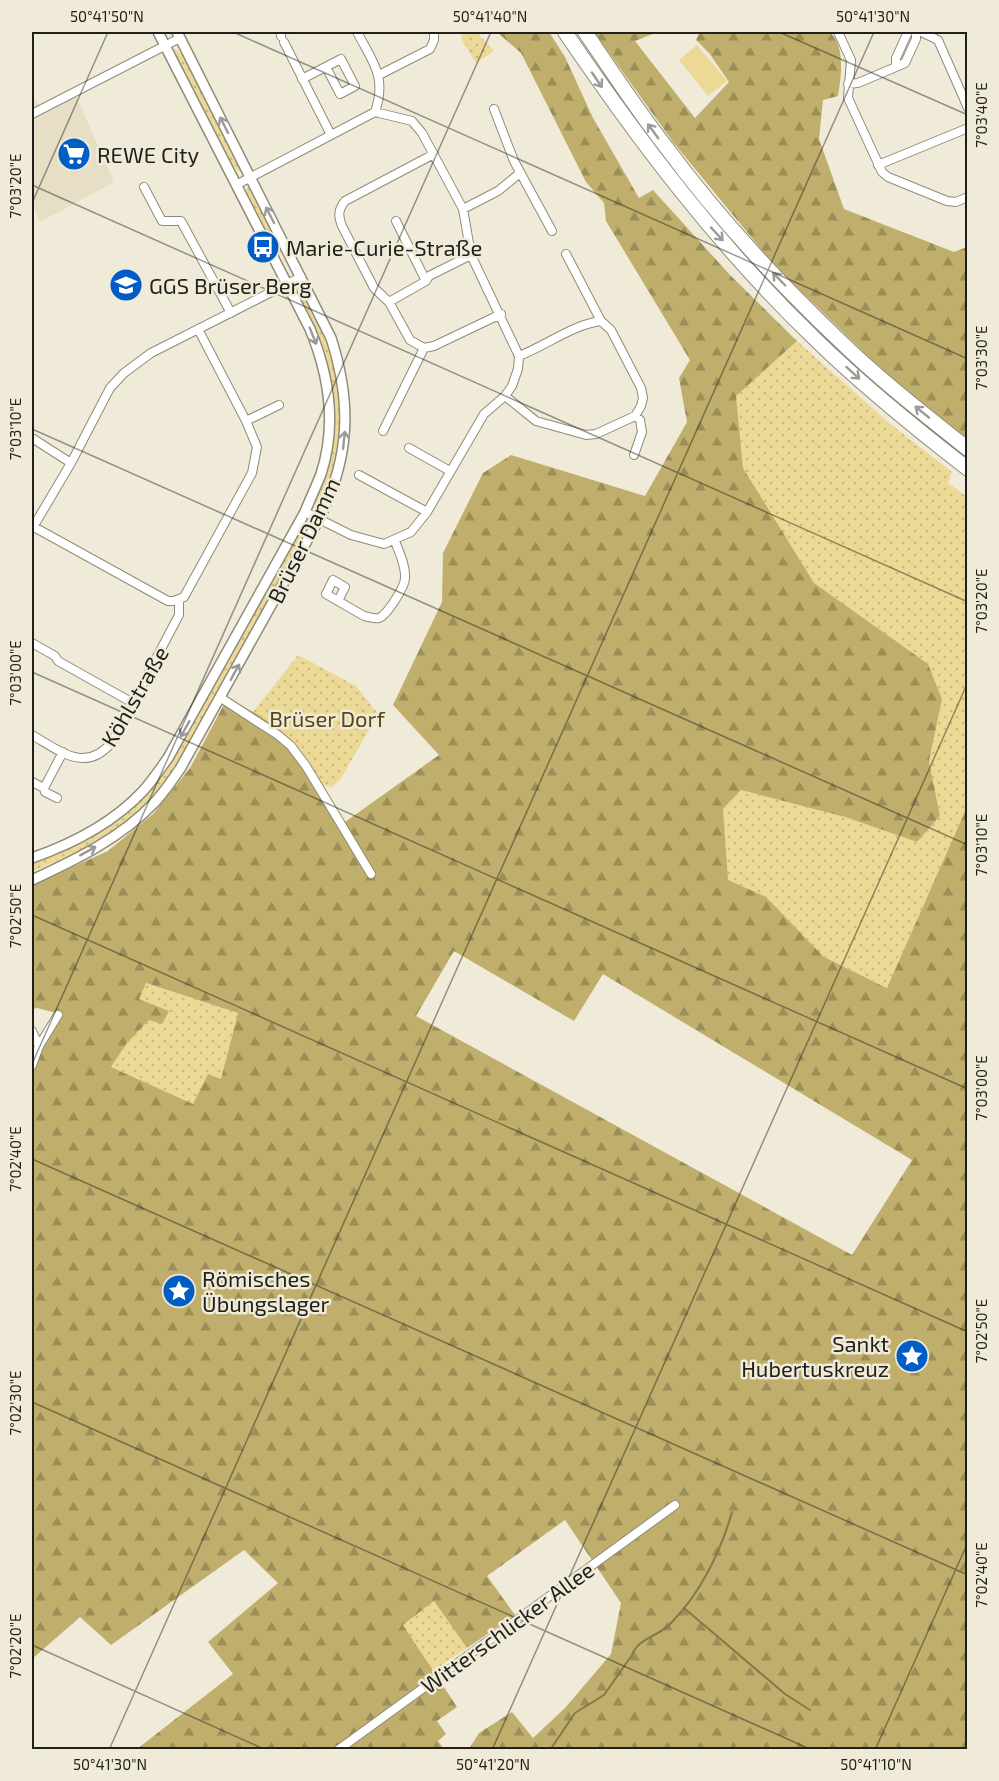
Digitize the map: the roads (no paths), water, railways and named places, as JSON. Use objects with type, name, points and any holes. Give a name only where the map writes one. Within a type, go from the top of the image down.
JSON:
[{"type":"highway","points":[[565,32],[617,109],[656,161],[706,223],[760,282],[815,339],[908,422],[968,469]]},
{"type":"highway","points":[[585,32],[667,149],[773,273],[839,340],[968,449]]},
{"type":"street","name":"Brüser Damm","points":[[32,858],[88,833],[112,818],[143,791],[168,758],[305,512],[321,473],[326,449],[329,403],[324,368],[317,345],[158,32]]},
{"type":"street","points":[[357,32],[379,75],[378,102],[375,112]]},
{"type":"street","points":[[379,75],[430,49],[434,40],[434,32]]},
{"type":"street","points":[[838,32],[851,60],[848,98],[879,165],[888,177],[947,201],[956,202],[968,197]]},
{"type":"street","points":[[896,67],[896,58],[908,32]]},
{"type":"street","points":[[848,84],[858,83],[904,63],[916,39],[916,32]]},
{"type":"street","points":[[921,32],[938,40],[968,108]]},
{"type":"street","name":"Brüser Damm","points":[[32,880],[120,833],[154,802],[180,769],[330,498],[343,454],[345,404],[343,378],[331,338],[178,35]]},
{"type":"street","points":[[32,114],[166,45],[178,35]]},
{"type":"street","points":[[282,36],[331,135]]},
{"type":"street","points":[[302,79],[341,59],[355,86],[340,94],[326,67]]},
{"type":"street","points":[[494,109],[520,173],[552,231]]},
{"type":"street","points":[[236,184],[375,112],[412,122],[422,132],[463,209],[471,255],[519,356],[515,379],[505,396],[484,414],[427,512],[411,532],[384,544],[366,540],[305,512]]},
{"type":"street","points":[[879,165],[968,128]]},
{"type":"street","points":[[434,154],[345,201],[339,211],[342,226],[374,288],[389,302],[410,340],[424,348],[434,346],[501,314]]},
{"type":"street","points":[[463,209],[498,191],[520,173]]},
{"type":"street","points":[[144,187],[162,221],[181,221],[231,313]]},
{"type":"street","points":[[396,221],[426,281]]},
{"type":"street","points":[[505,396],[536,421],[586,435],[596,434],[635,416],[641,406],[643,398],[641,388],[611,330],[601,321],[566,254]]},
{"type":"street","points":[[389,302],[426,281],[429,276],[471,255]]},
{"type":"street","points":[[198,329],[257,447],[252,473],[187,592],[179,600],[168,601],[33,528],[110,388],[124,373],[151,353],[198,329],[231,313],[301,277]]},
{"type":"street","points":[[519,356],[584,325],[601,321]]},
{"type":"street","points":[[383,431],[424,348]]},
{"type":"street","points":[[246,421],[279,405]]},
{"type":"street","points":[[634,455],[642,432],[640,420],[635,416]]},
{"type":"street","points":[[32,438],[38,444],[71,462]]},
{"type":"street","points":[[409,448],[450,471]]},
{"type":"street","points":[[359,475],[427,512]]},
{"type":"street","points":[[338,601],[370,618],[384,614],[400,591],[406,576],[395,540]]},
{"type":"street","name":"Köhlstraße","points":[[32,735],[80,759],[97,756],[104,752],[112,742],[179,615],[179,600]]},
{"type":"street","points":[[32,643],[55,656],[58,661],[133,703]]},
{"type":"street","points":[[221,698],[291,746],[306,766],[371,874]]},
{"type":"street","points":[[44,788],[63,752]]},
{"type":"street","points":[[32,782],[57,798]]},
{"type":"street","points":[[32,1065],[39,1046],[58,1015]]},
{"type":"street","points":[[32,1031],[39,1046]]},
{"type":"street","name":"Witterschlicker Allee","points":[[338,1749],[675,1505]]},
{"type":"waterway","points":[[550,1750],[575,1713],[604,1695],[635,1649],[666,1627],[691,1599],[716,1557],[732,1512]]},
{"type":"waterway","points":[[684,1608],[785,1694],[810,1710]]},
{"type":"place","name":"REWE City","points":[[74,154]]},
{"type":"place","name":"Marie-Curie-Straße","points":[[263,247]]},
{"type":"place","name":"GGS Brüser Berg","points":[[126,285]]},
{"type":"place","name":"Römisches Übungslager","points":[[179,1291]]},
{"type":"place","name":"Sankt Hubertuskreuz","points":[[912,1356]]},
{"type":"park label","name":"Brüser Dorf","points":[[327,718]]}]
